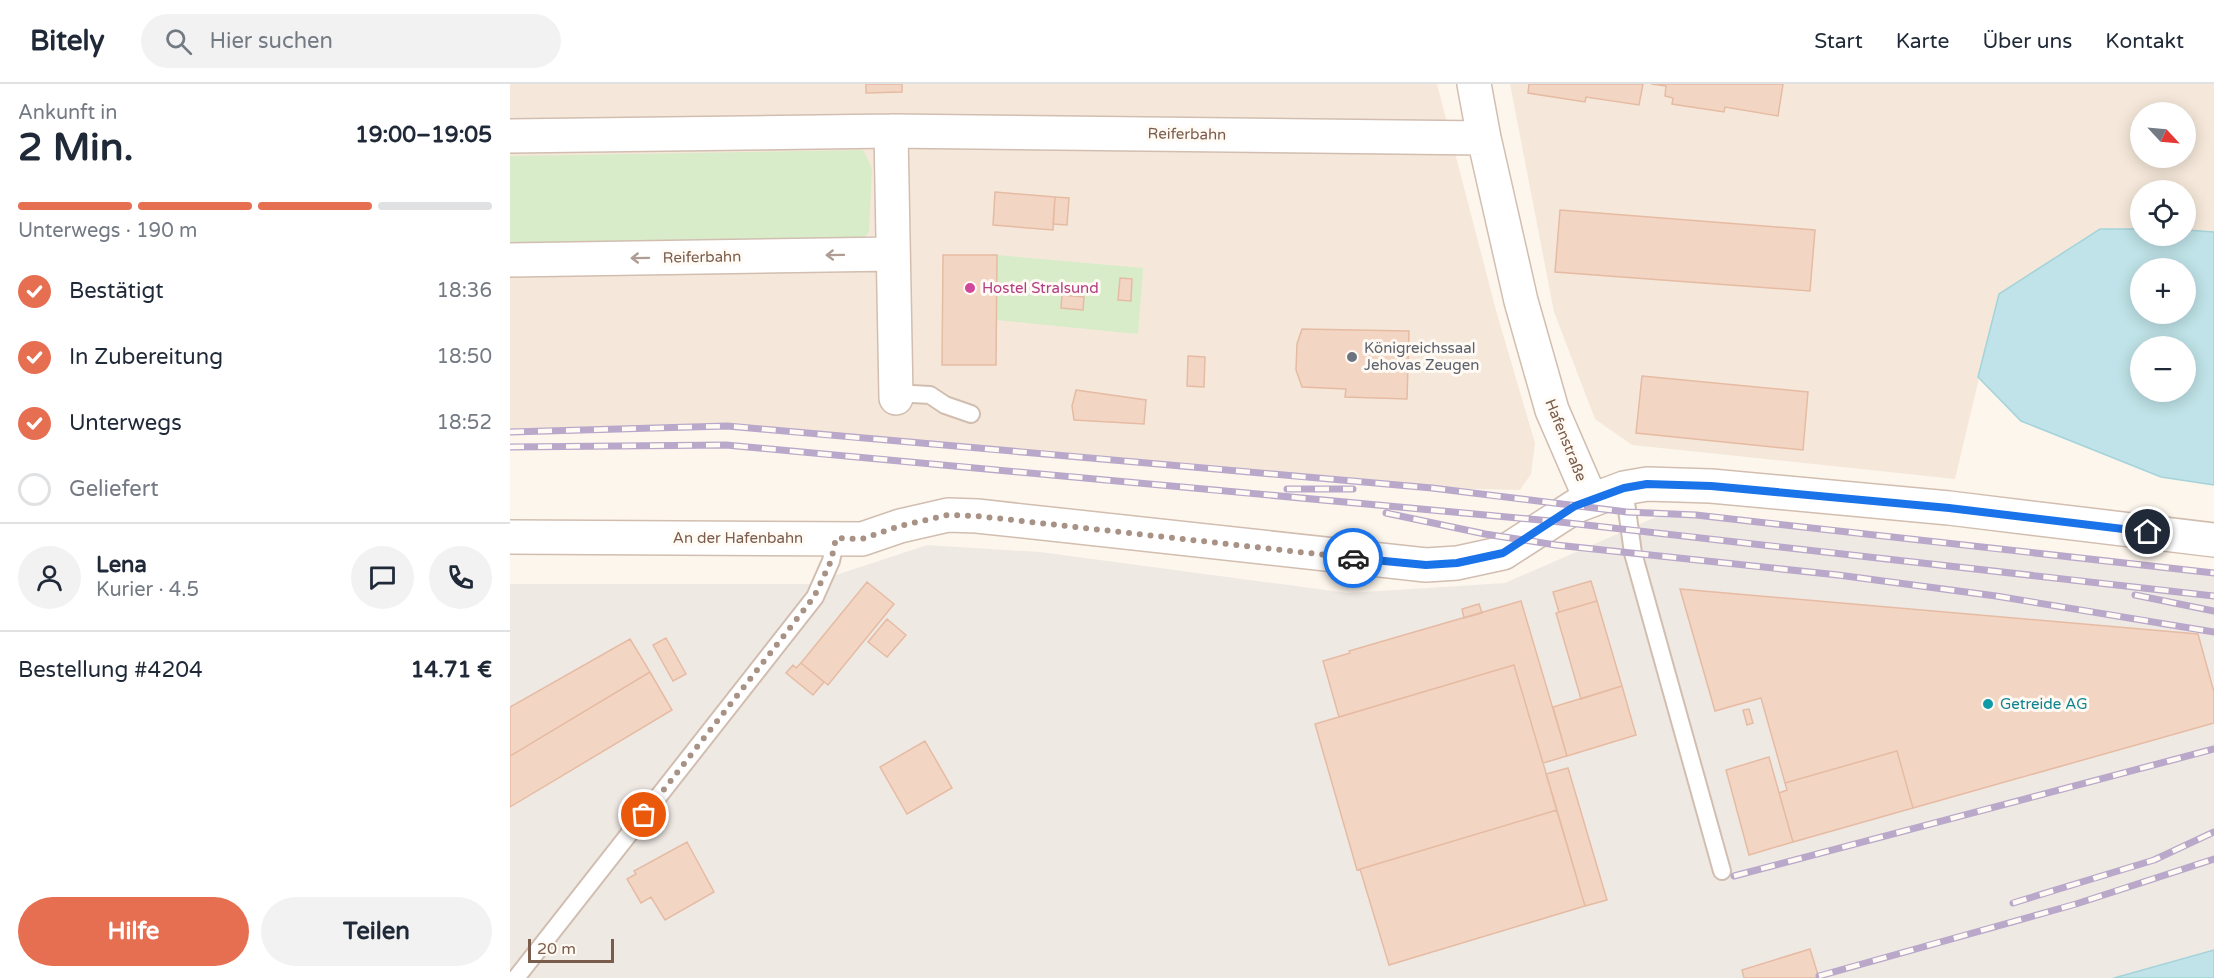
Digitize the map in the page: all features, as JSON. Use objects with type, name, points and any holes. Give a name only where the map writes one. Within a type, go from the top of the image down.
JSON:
[{"type":"street","name":"Hafenstraße","points":[[1474,84],[1521,301],[1552,410],[1591,500],[1624,488],[1647,484],[1711,486],[1949,508],[2214,540]]},
{"type":"street","name":"Reiferbahn","points":[[510,136],[891,131],[1484,138]]},
{"type":"street","points":[[891,131],[896,396]]},
{"type":"street","name":"Reiferbahn","points":[[510,260],[893,254]]},
{"type":"street","name":"An der Hafenbahn","points":[[510,537],[862,539],[900,526],[948,515],[977,516],[1426,565],[1457,563],[1503,553],[1575,506],[1591,500]]},
{"type":"lane","points":[[896,396],[930,395],[971,414]]},
{"type":"lane","points":[[1624,488],[1633,553],[1722,871]]},
{"type":"lane","points":[[516,978],[814,597],[831,561],[836,538]]},
{"type":"shaded area","points":[[510,84],[1437,84],[1497,314],[1535,443],[1531,474],[1520,490],[1432,488],[727,426],[510,432]]},
{"type":"shaded area","points":[[1510,84],[2214,84],[2214,232],[2196,231],[2196,180],[2130,180],[2130,229],[2099,229],[1999,294],[1955,479],[1632,445],[1595,419],[1554,312]]},
{"type":"shaded area","points":[[1672,510],[1696,515],[2214,573],[2214,950],[2115,978],[510,978],[510,584],[809,584],[927,545],[1040,552],[1348,593],[1505,583]]},
{"type":"green space","points":[[863,150],[872,168],[869,231],[861,244],[510,254],[510,156]]},
{"type":"green space","points":[[997,255],[1143,268],[1138,334],[996,320]]},
{"type":"water","points":[[2100,229],[2130,229],[2130,246],[2196,246],[2196,231],[2214,232],[2214,485],[2161,477],[2021,421],[1978,377],[1999,294]]},
{"type":"water","points":[[2214,950],[2214,978],[2114,978]]},
{"type":"building","points":[[866,84],[902,84],[902,92],[866,93]]},
{"type":"building","points":[[1529,84],[1643,84],[1639,105],[1586,97],[1585,102],[1528,93]]},
{"type":"building","points":[[1651,84],[1783,84],[1778,116],[1725,107],[1724,112],[1672,104],[1673,98],[1665,96],[1666,86]]},
{"type":"building","points":[[995,192],[1055,197],[1053,230],[993,225]]},
{"type":"building","points":[[1055,197],[1069,198],[1067,225],[1053,224]]},
{"type":"building","points":[[1560,210],[1815,230],[1810,291],[1555,272]]},
{"type":"building","name":"Hostel Stralsund","points":[[943,255],[997,255],[996,365],[942,365]]},
{"type":"building","points":[[1120,278],[1132,279],[1131,301],[1118,300]]},
{"type":"building","points":[[1062,295],[1084,297],[1083,310],[1061,308]]},
{"type":"building","name":"Königreichssaal Jehovas Zeugen","points":[[1302,329],[1409,331],[1407,399],[1345,397],[1346,389],[1302,387],[1296,370],[1297,344]]},
{"type":"building","points":[[1188,356],[1205,357],[1204,387],[1187,386]]},
{"type":"building","points":[[1642,376],[1808,392],[1803,450],[1636,433]]},
{"type":"building","points":[[1076,390],[1146,400],[1144,424],[1074,420],[1072,406]]},
{"type":"building","points":[[1591,581],[1597,601],[1559,612],[1553,592]]},
{"type":"building","points":[[867,582],[894,604],[828,685],[801,663]]},
{"type":"building","name":"Getreide AG","points":[[1680,589],[2198,634],[2214,692],[2214,723],[1913,808],[1897,751],[1785,783],[1761,698],[1715,711]]},
{"type":"building","points":[[1521,601],[1567,756],[1543,763],[1514,665],[1339,717],[1323,661],[1350,653],[1349,651]]},
{"type":"building","points":[[1597,601],[1622,686],[1581,699],[1556,613]]},
{"type":"building","points":[[1479,604],[1482,613],[1464,618],[1462,609]]},
{"type":"building","points":[[887,619],[906,635],[887,657],[868,642]]},
{"type":"building","points":[[666,638],[686,674],[673,681],[653,645]]},
{"type":"building","points":[[630,639],[650,672],[510,756],[510,707]]},
{"type":"building","points":[[801,663],[824,682],[813,695],[786,673],[793,665],[796,668]]},
{"type":"building","points":[[1514,665],[1557,810],[1357,870],[1315,724]]},
{"type":"building","points":[[650,672],[672,710],[510,807],[510,756]]},
{"type":"building","points":[[1622,686],[1636,735],[1567,756],[1553,707]]},
{"type":"building","points":[[1749,709],[1753,723],[1747,725],[1743,710]]},
{"type":"building","points":[[925,741],[952,788],[907,814],[880,767]]},
{"type":"building","points":[[1897,751],[1913,808],[1793,842],[1779,793],[1787,790],[1785,783]]},
{"type":"building","points":[[1769,757],[1793,842],[1749,855],[1726,770]]},
{"type":"building","points":[[1568,768],[1607,900],[1585,906],[1546,774]]},
{"type":"building","points":[[1557,810],[1585,906],[1389,965],[1360,869]]},
{"type":"building","points":[[687,842],[714,892],[665,920],[651,897],[641,903],[627,879],[636,874],[634,871]]},
{"type":"building","points":[[1810,949],[1819,978],[1744,978],[1742,970]]},
{"type":"railway","points":[[510,432],[727,426],[1432,488],[1627,512],[1696,515],[2214,573]]},
{"type":"railway","points":[[510,447],[726,445],[1551,521],[2214,596]]},
{"type":"railway","points":[[1287,489],[1353,489]]},
{"type":"railway","points":[[1386,513],[1485,534],[1556,545],[1838,575],[1996,596],[2214,632]]},
{"type":"railway","points":[[2135,595],[2214,611]]},
{"type":"railway","points":[[1734,876],[2214,749]]},
{"type":"railway","points":[[2013,903],[2154,860],[2214,832]]},
{"type":"railway","points":[[1819,976],[2076,904],[2214,859]]},
{"type":"way so far","points":[[644,815],[814,597],[831,561],[836,538],[862,539],[900,526],[948,515],[977,516],[1353,558]]},
{"type":"place","name":"Hostel Stralsund","points":[[970,288]]},
{"type":"place","name":"Königreichssaal Jehovas Zeugen","points":[[1352,357]]},
{"type":"place","name":"Getreide AG","points":[[1988,704]]},
{"type":"route","points":[[1353,558],[1426,565],[1457,563],[1503,553],[1575,506],[1624,488],[1647,484],[1711,486],[1949,508],[2148,532]]}]
